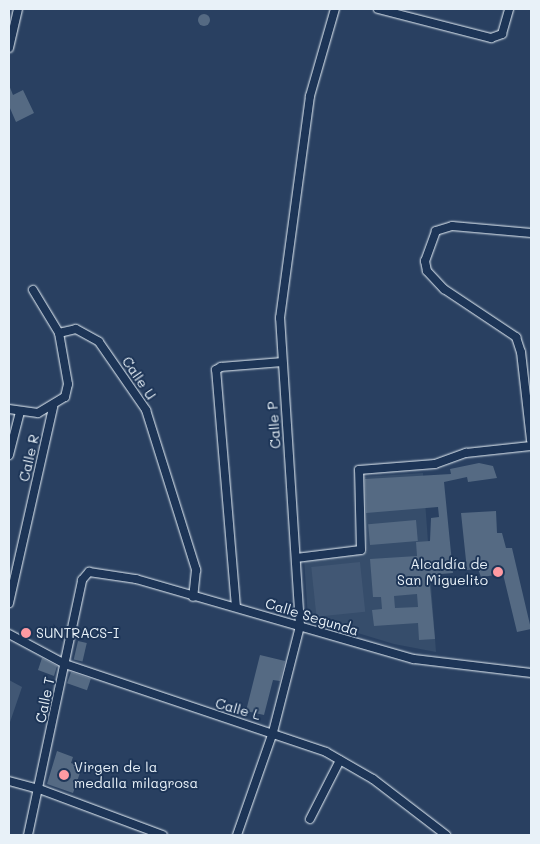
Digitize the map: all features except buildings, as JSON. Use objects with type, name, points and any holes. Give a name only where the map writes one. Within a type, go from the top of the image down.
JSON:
[{"type":"street","points":[[9,48],[18,9]]},
{"type":"street","name":"Calle P","points":[[237,835],[273,732],[300,626],[280,318],[306,120],[335,9]]},
{"type":"street","points":[[378,9],[478,37],[491,38],[502,34],[509,9]]},
{"type":"street","points":[[531,233],[452,226],[436,231],[425,261],[427,271],[444,289],[516,337],[521,352],[531,440]]},
{"type":"street","points":[[9,409],[38,413],[53,407],[65,397],[68,384],[59,333],[33,290]]},
{"type":"street","name":"Calle U","points":[[59,333],[76,329],[99,342],[144,406],[196,570],[193,597]]},
{"type":"street","points":[[236,608],[216,370],[221,367],[282,362]]},
{"type":"street","name":"Calle R","points":[[9,603],[53,407]]},
{"type":"street","points":[[9,455],[20,412]]},
{"type":"street","points":[[296,558],[361,550],[359,470],[435,464],[466,453],[531,446]]},
{"type":"street","name":"Calle Segunda","points":[[89,572],[136,579],[193,597],[414,659],[531,673]]},
{"type":"street","name":"Calle T","points":[[28,835],[82,580],[89,572]]},
{"type":"street","name":"Calle L","points":[[9,634],[65,664],[178,704],[273,732],[340,760],[373,779],[446,835]]},
{"type":"street","points":[[310,818],[340,760]]},
{"type":"street","points":[[9,781],[39,788],[163,835]]},
{"type":"shaded area","points":[[423,473],[436,652],[394,644],[308,618],[304,558],[367,552],[361,477]]},
{"type":"shaded area","points":[[360,562],[365,612],[316,617],[311,567]]},
{"type":"shaded area","points":[[9,680],[22,687],[9,725]]},
{"type":"place","name":"Alcaldía de San Miguelito","points":[[498,572]]},
{"type":"place","name":"SUNTRACS-I","points":[[26,633]]},
{"type":"place","name":"Virgen de la medalla milagrosa","points":[[64,775]]}]
